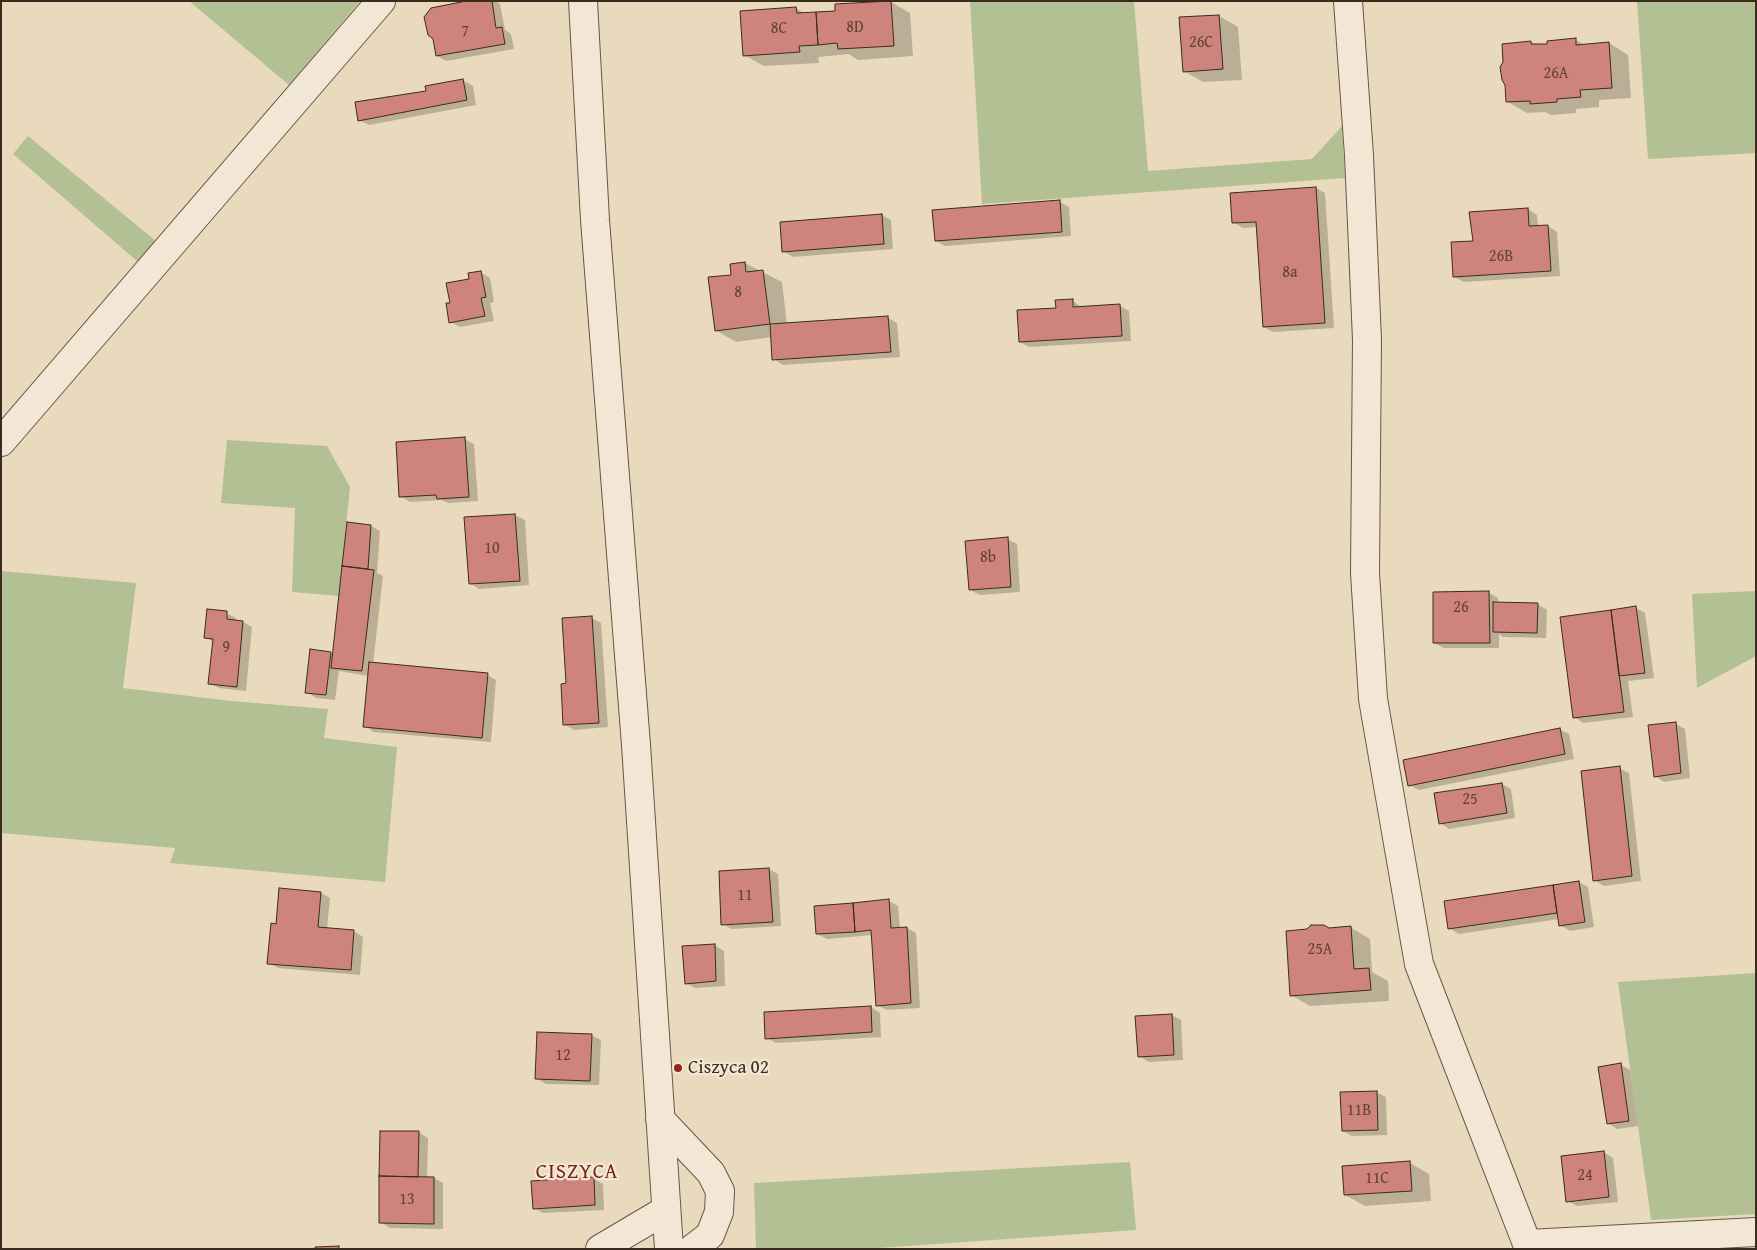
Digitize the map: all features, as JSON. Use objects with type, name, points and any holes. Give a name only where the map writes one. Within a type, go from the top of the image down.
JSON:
[{"type":"street","points":[[1,442],[381,1]]},
{"type":"street","points":[[583,1],[595,220],[636,745],[668,1249]]},
{"type":"street","points":[[1348,1],[1359,155],[1367,340],[1365,573],[1373,698],[1419,964],[1529,1246],[1756,1232]]},
{"type":"street","points":[[660,1119],[711,1173],[720,1191],[719,1212],[710,1235],[692,1249]]},
{"type":"street","points":[[600,1249],[666,1210]]},
{"type":"green space","points":[[189,1],[360,1],[289,85]]},
{"type":"green space","points":[[970,1],[1134,1],[1148,171],[1312,159],[1342,126],[1345,178],[982,204]]},
{"type":"green space","points":[[1637,1],[1756,1],[1756,153],[1648,159]]},
{"type":"green space","points":[[28,136],[156,241],[138,262],[13,154]]},
{"type":"green space","points":[[227,440],[327,446],[350,487],[339,596],[292,592],[295,508],[221,503]]},
{"type":"green space","points":[[1,571],[136,583],[123,688],[231,701],[328,709],[324,738],[397,747],[385,882],[170,863],[175,848],[1,833]]},
{"type":"green space","points":[[1756,591],[1756,656],[1697,688],[1692,594]]},
{"type":"green space","points":[[1756,973],[1756,1214],[1651,1220],[1618,982]]},
{"type":"green space","points":[[1130,1162],[1136,1230],[865,1249],[756,1249],[754,1183]]},
{"type":"building","points":[[466,1],[492,1],[496,28],[502,27],[505,44],[436,56],[433,39],[428,35],[424,17],[431,8]]},
{"type":"building","points":[[891,1],[894,46],[838,49],[837,43],[818,45],[816,12],[835,11],[835,4]]},
{"type":"building","points":[[796,7],[797,13],[816,12],[818,45],[799,46],[800,52],[743,56],[740,11]]},
{"type":"building","points":[[1219,15],[1223,69],[1183,72],[1179,17]]},
{"type":"building","points":[[1576,38],[1576,45],[1609,42],[1612,88],[1580,90],[1581,97],[1557,99],[1557,102],[1530,104],[1530,101],[1506,102],[1505,85],[1502,80],[1500,67],[1503,62],[1502,44],[1531,41],[1531,44],[1547,44],[1547,41]]},
{"type":"building","points":[[463,79],[467,100],[358,121],[355,102],[426,91],[425,86]]},
{"type":"building","points":[[1316,187],[1325,323],[1263,327],[1256,222],[1232,223],[1230,193]]},
{"type":"building","points":[[1060,200],[1062,232],[935,241],[932,210]]},
{"type":"building","points":[[1528,208],[1529,226],[1548,225],[1551,271],[1453,277],[1451,242],[1473,241],[1469,212]]},
{"type":"building","points":[[882,214],[884,244],[782,252],[780,222]]},
{"type":"building","points":[[745,262],[746,272],[763,270],[770,324],[715,331],[708,277],[731,275],[730,264]]},
{"type":"building","points":[[481,271],[486,297],[481,298],[485,316],[449,323],[446,303],[450,303],[446,283],[469,279],[468,273]]},
{"type":"building","points":[[1073,299],[1073,307],[1120,304],[1122,336],[1019,342],[1017,310],[1056,308],[1055,300]]},
{"type":"building","points":[[888,316],[891,352],[772,360],[770,324]]},
{"type":"building","points":[[465,437],[469,497],[437,499],[436,495],[399,497],[396,442]]},
{"type":"building","points":[[515,514],[520,581],[469,584],[464,517]]},
{"type":"building","points":[[347,522],[371,525],[368,569],[342,566]]},
{"type":"building","points":[[1008,537],[1011,587],[969,590],[965,541]]},
{"type":"building","points":[[342,566],[374,570],[362,671],[331,668]]},
{"type":"building","points":[[1489,591],[1490,643],[1433,643],[1433,592]]},
{"type":"building","points":[[1493,602],[1538,603],[1537,633],[1493,632]]},
{"type":"building","points":[[1636,606],[1645,673],[1619,676],[1611,610]]},
{"type":"building","points":[[207,609],[227,611],[227,619],[243,621],[237,687],[208,684],[213,639],[204,638]]},
{"type":"building","points":[[1611,610],[1624,712],[1573,718],[1560,617]]},
{"type":"building","points":[[592,616],[599,723],[563,725],[561,684],[566,683],[562,618]]},
{"type":"building","points":[[310,649],[331,652],[326,695],[305,693]]},
{"type":"building","points":[[369,662],[488,673],[482,738],[363,727]]},
{"type":"building","points":[[1676,722],[1681,773],[1654,777],[1648,725]]},
{"type":"building","points":[[1560,728],[1565,754],[1408,786],[1403,760]]},
{"type":"building","points":[[1620,766],[1632,876],[1593,881],[1581,771]]},
{"type":"building","points":[[1502,783],[1507,813],[1439,824],[1434,793]]},
{"type":"building","points":[[769,868],[773,922],[721,925],[719,871]]},
{"type":"building","points":[[1579,881],[1585,922],[1559,926],[1553,885]]},
{"type":"building","points":[[1553,885],[1557,913],[1448,929],[1444,901]]},
{"type":"building","points":[[279,888],[321,892],[318,927],[354,930],[351,970],[267,964],[271,923],[276,924]]},
{"type":"building","points":[[889,899],[891,928],[907,927],[911,1003],[876,1006],[871,930],[855,932],[853,903]]},
{"type":"building","points":[[853,903],[855,932],[816,934],[814,906]]},
{"type":"building","points":[[1311,925],[1324,925],[1329,928],[1351,926],[1354,969],[1369,968],[1371,990],[1290,996],[1286,931],[1307,929]]},
{"type":"building","points":[[715,944],[716,981],[685,984],[682,946]]},
{"type":"building","points":[[871,1006],[872,1032],[765,1039],[764,1012]]},
{"type":"building","points":[[1172,1014],[1174,1055],[1138,1057],[1135,1016]]},
{"type":"building","points":[[537,1032],[592,1034],[590,1081],[535,1079]]},
{"type":"building","points":[[1621,1063],[1629,1121],[1607,1124],[1598,1067]]},
{"type":"building","points":[[1377,1091],[1378,1130],[1342,1131],[1340,1092]]},
{"type":"building","points":[[380,1131],[419,1131],[418,1177],[379,1176]]},
{"type":"building","points":[[1604,1151],[1609,1197],[1566,1202],[1561,1156]]},
{"type":"building","points":[[1410,1161],[1412,1191],[1344,1195],[1342,1166]]},
{"type":"building","points":[[379,1176],[434,1177],[434,1224],[379,1223]]},
{"type":"building","points":[[594,1177],[595,1205],[533,1209],[531,1181]]},
{"type":"building","points":[[339,1246],[339,1249],[315,1249],[315,1247]]},
{"type":"place","name":"Ciszyca 02","points":[[678,1068]]},
{"type":"district","name":"CISZYCA","points":[[577,1173]]}]
